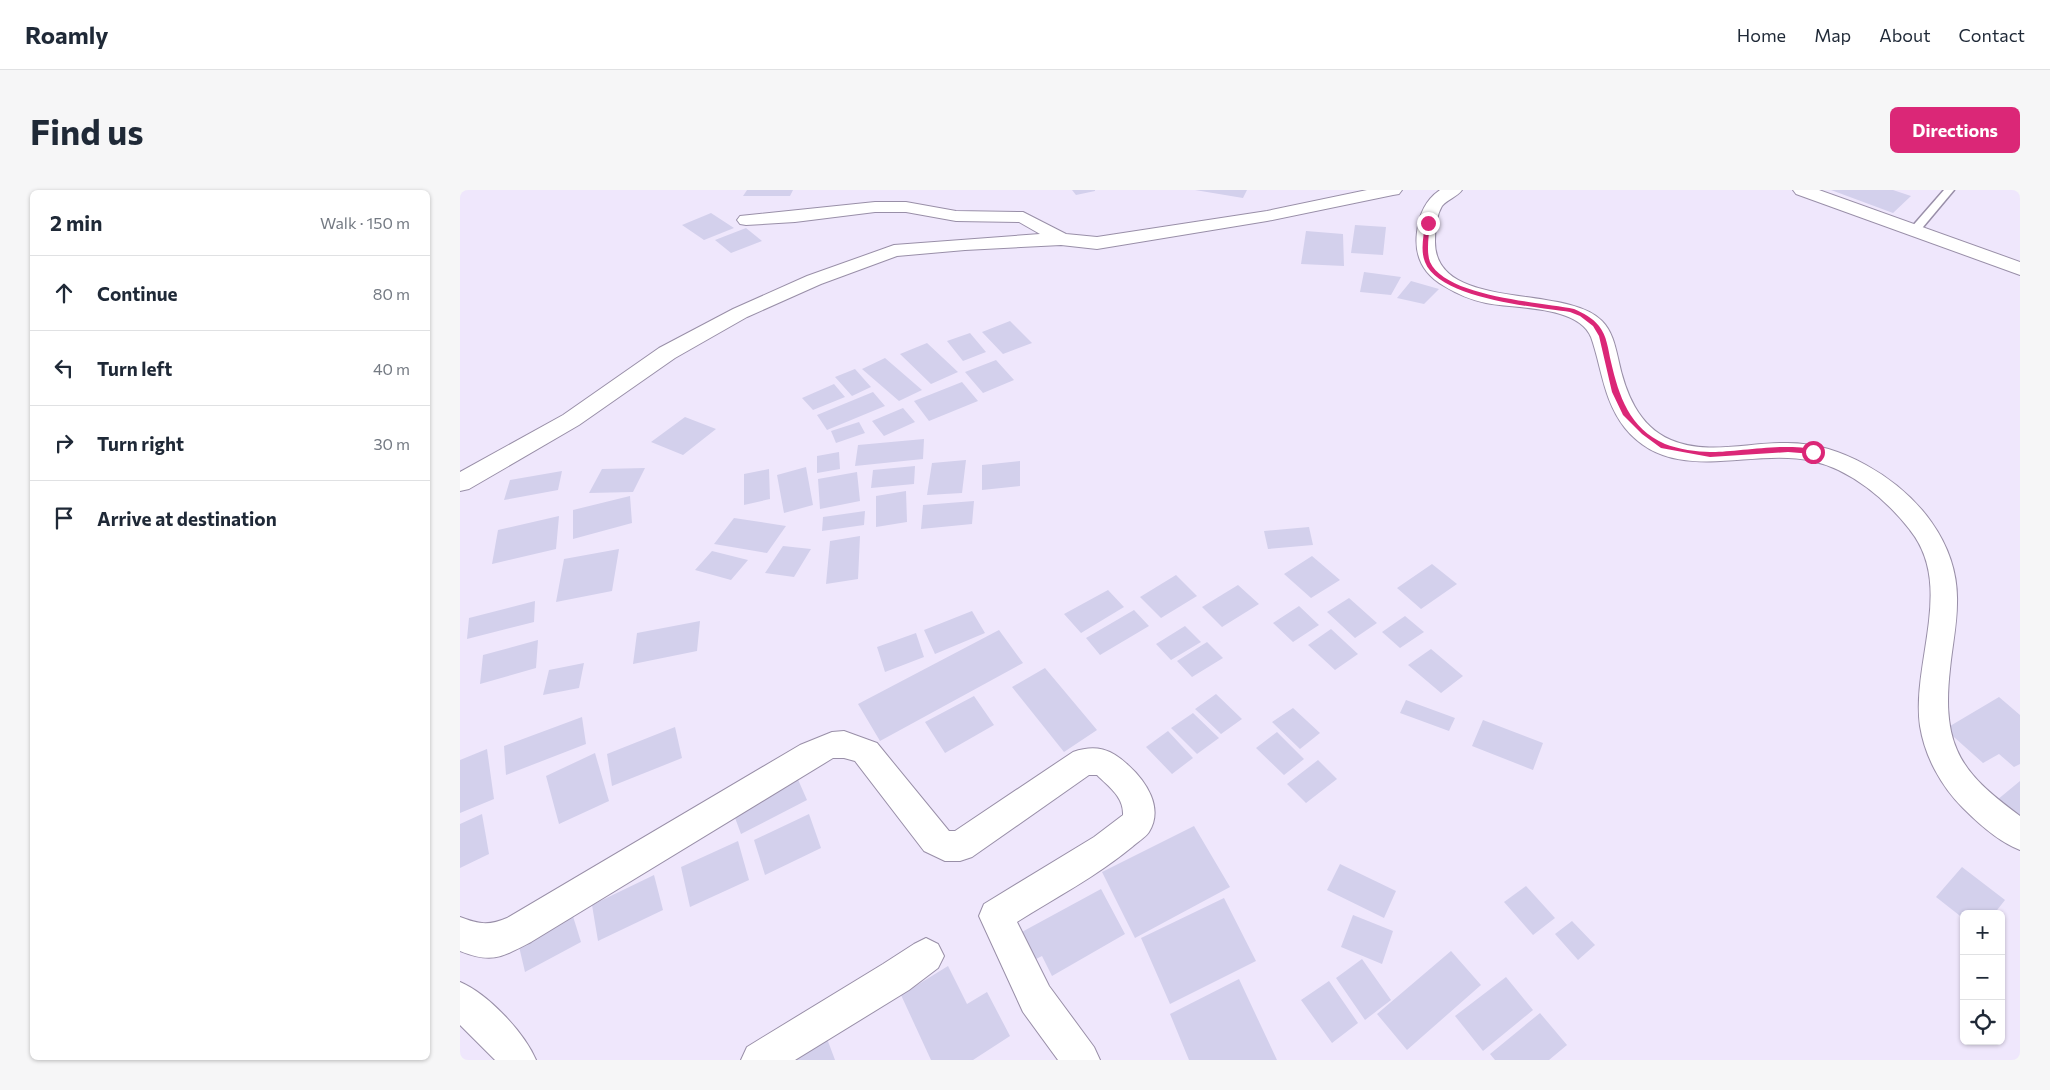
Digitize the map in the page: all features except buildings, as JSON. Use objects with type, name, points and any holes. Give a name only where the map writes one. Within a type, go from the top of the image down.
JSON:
[{"type":"street","points":[[460,483],[571,420],[667,353],[740,314],[814,280],[894,251],[965,244],[1061,239],[1088,243],[1108,242],[1267,216],[1393,190]]},
{"type":"street","points":[[1453,190],[1440,197],[1431,209],[1426,249],[1428,262],[1432,269],[1441,278],[1484,297],[1572,311],[1588,319],[1602,336],[1615,392],[1625,414],[1644,433],[1664,446],[1710,455],[1788,449],[1813,452],[1838,459],[1874,483],[1917,518],[1933,543],[1944,585],[1944,603],[1932,703],[1935,727],[1944,757],[1960,782],[1976,800],[2020,835]]},
{"type":"street","points":[[1802,190],[2020,269]]},
{"type":"street","points":[[746,220],[812,215],[875,207],[906,207],[956,216],[1023,217],[1061,239]]},
{"type":"street","points":[[460,934],[483,943],[494,942],[519,930],[810,754],[834,743],[851,745],[866,752],[935,840],[945,846],[960,846],[1084,762],[1103,762],[1137,797],[1140,806],[1137,823],[1106,848],[996,916],[1036,999],[1081,1060]]},
{"type":"street","points":[[760,1060],[896,977],[926,956]]},
{"type":"street","points":[[460,1000],[505,1043],[517,1060]]},
{"type":"lane","points":[[1914,231],[1949,190]]},
{"type":"route","points":[[1428,223],[1426,249],[1428,262],[1441,278],[1471,293],[1484,297],[1572,311],[1582,315],[1596,325],[1602,336],[1615,392],[1625,414],[1644,433],[1664,446],[1710,455],[1788,449],[1813,452]]}]
